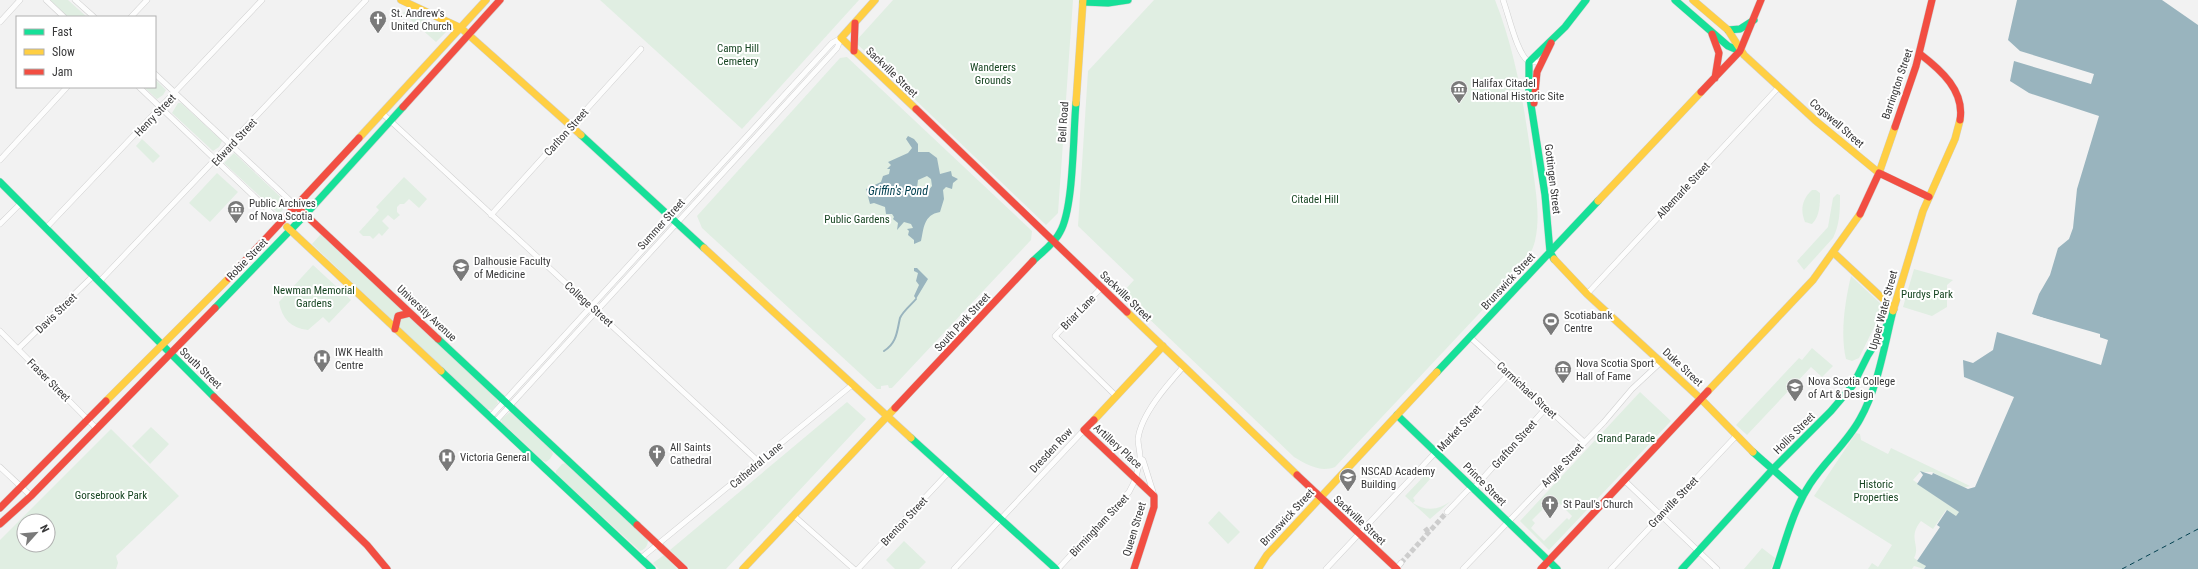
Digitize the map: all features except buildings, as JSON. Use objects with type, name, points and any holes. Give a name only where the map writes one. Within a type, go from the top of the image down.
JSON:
[{"type":"street","points":[[0,22],[20,0]]},
{"type":"street","points":[[46,0],[63,16]]},
{"type":"street","points":[[75,0],[93,16]]},
{"type":"street","points":[[132,16],[146,0]]},
{"type":"street","name":"Henry Street","points":[[46,228],[262,0]]},
{"type":"street","name":"Edward Street","points":[[99,282],[231,146],[366,0]]},
{"type":"street","points":[[401,0],[461,28],[468,34],[571,126],[852,385],[1057,569]]},
{"type":"street","name":"Robie Street","points":[[0,508],[22,488],[282,223],[486,0]]},
{"type":"street","name":"Robie Street","points":[[0,524],[30,496],[171,354],[305,215],[500,0]]},
{"type":"street","name":"Summer Street","points":[[492,420],[597,311],[674,221],[832,43],[841,38],[875,0]]},
{"type":"street","points":[[1083,1],[1108,3],[1128,0]]},
{"type":"street","points":[[1503,0],[1511,21],[1519,50],[1529,62],[1541,62]]},
{"type":"street","name":"Gottingen Street","points":[[1550,252],[1533,108],[1529,92],[1529,62],[1553,39],[1586,0]]},
{"type":"street","name":"Cogswell Street","points":[[1675,0],[1728,46],[1740,51]]},
{"type":"street","name":"Cogswell Street","points":[[1693,0],[1728,30],[1740,51],[1816,121],[1879,173],[1929,197]]},
{"type":"street","name":"Brunswick Street","points":[[1258,569],[1267,555],[1397,415],[1740,51],[1761,0]]},
{"type":"street","name":"Barrington Street","points":[[1541,569],[1624,480],[1702,400],[1813,280],[1847,236],[1871,195],[1879,173],[1920,54],[1932,0]]},
{"type":"street","name":"Bell Road","points":[[1052,241],[1060,232],[1065,221],[1069,196],[1083,1]]},
{"type":"street","points":[[1728,30],[1740,29],[1754,20]]},
{"type":"street","points":[[854,51],[855,23]]},
{"type":"street","points":[[1710,30],[1715,39],[1719,53],[1715,78]]},
{"type":"street","name":"Sackville Street","points":[[841,38],[1320,498],[1398,567]]},
{"type":"street","name":"Gottingen Street","points":[[1533,108],[1537,72],[1553,39]]},
{"type":"street","name":"Carlton Street","points":[[491,215],[641,49]]},
{"type":"street","name":"Upper Water Street","points":[[1776,569],[1797,505],[1810,484],[1861,418],[1877,372],[1894,309],[1929,197],[1956,134],[1961,111],[1959,99],[1952,85],[1920,54]]},
{"type":"street","name":"University Avenue","points":[[156,75],[684,569]]},
{"type":"street","name":"Albemarle Street","points":[[1587,294],[1779,87]]},
{"type":"street","points":[[0,160],[66,88]]},
{"type":"street","points":[[140,88],[652,569]]},
{"type":"street","name":"College Street","points":[[383,114],[759,462]]},
{"type":"street","name":"South Street","points":[[0,182],[162,346],[367,545],[387,569]]},
{"type":"street","points":[[0,224],[21,203]]},
{"type":"street","name":"Summer Street","points":[[507,404],[591,306],[674,221]]},
{"type":"street","name":"South Park Street","points":[[743,569],[1052,241]]},
{"type":"street","name":"Duke Street","points":[[1550,252],[1563,271],[1702,400],[1736,436],[1803,496]]},
{"type":"street","points":[[1834,253],[1894,309]]},
{"type":"street","name":"Davis Street","points":[[18,350],[93,276]]},
{"type":"street","name":"Briar Lane","points":[[1102,287],[1055,336],[1115,395]]},
{"type":"street","points":[[395,329],[394,322],[397,316],[403,312],[410,313]]},
{"type":"street","name":"Hollis Street","points":[[1682,569],[1773,469],[1831,411],[1853,385],[1878,338],[1891,320]]},
{"type":"street","name":"Fraser Street","points":[[0,331],[97,428]]},
{"type":"street","name":"Carmichael Street","points":[[1470,338],[1584,442]]},
{"type":"street","name":"Dresden Row","points":[[954,569],[1115,395],[1163,346]]},
{"type":"street","name":"Argyle Street","points":[[1463,569],[1584,442],[1632,389],[1661,362]]},
{"type":"street","name":"Queen Street","points":[[1154,496],[1137,478],[1140,458],[1138,438],[1143,422],[1168,384],[1184,366]]},
{"type":"street","name":"Market Street","points":[[1326,569],[1509,374]]},
{"type":"street","name":"Cathedral Lane","points":[[641,558],[852,385]]},
{"type":"street","name":"Grafton Street","points":[[1447,512],[1468,490],[1474,488],[1546,408]]},
{"type":"street","name":"Prince Street","points":[[1397,415],[1557,569]]},
{"type":"street","name":"Artillery Place","points":[[1084,430],[1137,478]]},
{"type":"street","name":"Granville Street","points":[[1611,569],[1660,515],[1736,436]]},
{"type":"street","name":"Queen Street","points":[[1134,569],[1154,507],[1154,496],[1143,460],[1140,458]]},
{"type":"street","points":[[0,467],[30,496]]},
{"type":"street","name":"Brenton Street","points":[[858,569],[949,472]]},
{"type":"street","name":"Birmingham Street","points":[[1057,569],[1129,492],[1137,478]]},
{"type":"street","points":[[1624,480],[1717,569]]},
{"type":"street","points":[[793,515],[854,569]]},
{"type":"green space","points":[[50,0],[68,0],[86,16],[67,16]]},
{"type":"green space","name":"Camp Hill Cemetery","points":[[600,0],[859,0],[742,129]]},
{"type":"green space","name":"Wanderers Grounds","points":[[893,0],[1073,0],[1058,213],[1046,225],[855,42]]},
{"type":"green space","name":"Citadel Hill","points":[[1154,0],[1495,0],[1509,40],[1526,121],[1537,202],[1537,231],[1534,244],[1522,268],[1335,467],[1324,469],[1313,467],[1294,457],[1122,293],[1134,280],[1078,226],[1088,71]]},
{"type":"green space","points":[[406,11],[437,25],[446,32],[436,42],[403,13]]},
{"type":"green space","name":"Public Gardens","points":[[847,57],[1032,231],[1031,240],[892,388],[889,388],[888,385],[881,386],[881,389],[877,389],[702,228],[697,216],[840,58]]},
{"type":"green space","points":[[156,80],[166,90],[163,95],[157,99],[145,88],[156,88]]},
{"type":"green space","points":[[178,103],[181,103],[222,141],[219,147],[213,151],[172,113]]},
{"type":"green space","points":[[142,139],[160,156],[153,163],[136,146]]},
{"type":"green space","points":[[234,153],[288,204],[279,214],[224,163]]},
{"type":"green space","points":[[217,173],[238,192],[210,222],[189,203]]},
{"type":"green space","points":[[404,177],[427,199],[419,208],[409,199],[404,204],[400,204],[397,207],[397,212],[400,215],[394,220],[388,215],[382,221],[389,228],[382,236],[379,233],[373,239],[370,236],[363,236],[359,232],[379,210],[376,207]]},
{"type":"green space","points":[[1812,190],[1816,190],[1820,193],[1820,206],[1817,217],[1812,224],[1805,222],[1802,209],[1806,197]]},
{"type":"green space","points":[[1837,194],[1840,195],[1839,217],[1833,238],[1804,270],[1797,261],[1828,227],[1833,198]]},
{"type":"green space","points":[[321,234],[402,310],[392,320],[312,244]]},
{"type":"green space","name":"Newman Memorial Gardens","points":[[313,265],[351,300],[329,323],[323,317],[308,330],[292,325],[288,322],[282,313],[279,302]]},
{"type":"green space","name":"Purdys Park","points":[[1914,269],[1953,280],[1947,285],[1947,307],[1932,316],[1903,307]]},
{"type":"green space","points":[[1851,276],[1881,304],[1882,311],[1859,358],[1852,361],[1846,359],[1843,339],[1845,307]]},
{"type":"green space","points":[[407,315],[496,398],[498,403],[492,410],[487,409],[398,326],[399,318]]},
{"type":"green space","points":[[1812,348],[1833,366],[1822,377],[1811,367],[1747,435],[1736,425],[1799,358],[1802,360]]},
{"type":"green space","name":"Grand Parade","points":[[1640,392],[1671,421],[1549,550],[1520,521]],"holes":[[[1552,496],[1561,505],[1563,503],[1565,505],[1563,507],[1572,516],[1569,520],[1567,518],[1544,541],[1531,528],[1535,523],[1532,520],[1550,502],[1549,500]]]},
{"type":"green space","points":[[847,402],[866,419],[726,569],[690,569],[670,550]]},
{"type":"green space","points":[[510,412],[551,450],[553,454],[550,459],[546,462],[541,460],[502,423],[501,419]]},
{"type":"green space","points":[[151,427],[169,444],[150,464],[132,446]]},
{"type":"green space","name":"Gorsebrook Park","points":[[111,429],[179,496],[116,556],[118,563],[116,569],[0,569],[0,540],[16,524],[16,553],[56,553],[56,513],[27,513]]},
{"type":"green space","name":"Historic Properties","points":[[1856,433],[1860,434],[1861,440],[1888,454],[1891,448],[1970,486],[1963,488],[1932,472],[1920,472],[1913,480],[1959,512],[1956,517],[1946,510],[1933,529],[1921,521],[1917,527],[1914,537],[1916,553],[1914,558],[1926,566],[1924,569],[1914,566],[1912,569],[1868,569],[1872,563],[1878,567],[1892,545],[1814,496]]},
{"type":"green space","points":[[566,463],[648,539],[645,548],[640,551],[556,474],[556,471],[562,464]]},
{"type":"green space","points":[[1426,474],[1431,478],[1413,498],[1415,501],[1413,503],[1423,508],[1433,509],[1443,506],[1452,500],[1430,519],[1405,496]]},
{"type":"green space","points":[[1219,511],[1240,532],[1228,544],[1208,523]]},
{"type":"green space","points":[[904,541],[926,562],[919,569],[895,569],[886,560]]},
{"type":"green space","points":[[1762,548],[1775,558],[1771,569],[1744,569]]},
{"type":"green space","points":[[664,555],[677,569],[659,569],[653,563]]},
{"type":"water","points":[[2017,0],[2162,0],[2198,25],[2198,569],[1924,569],[1926,566],[1917,561],[1940,527],[1937,525],[1947,510],[1956,516],[1959,512],[1917,484],[1923,475],[1920,471],[1932,475],[1933,473],[1968,489],[1975,487],[2014,397],[1964,377],[1963,360],[1973,363],[1993,350],[1997,332],[2101,365],[2108,340],[2032,314],[2039,294],[2050,275],[2058,248],[2069,239],[2073,228],[2077,189],[2099,116],[2029,93],[2010,81],[2014,61],[2091,84],[2094,74],[2020,51],[2008,40]]},
{"type":"water","name":"Griffin's Pond","points":[[908,136],[914,139],[918,144],[918,152],[929,152],[937,158],[940,174],[951,171],[952,176],[958,179],[953,183],[952,189],[946,187],[943,190],[944,199],[940,212],[930,216],[927,219],[921,241],[914,244],[914,240],[908,235],[909,231],[907,229],[913,228],[911,224],[904,222],[897,230],[898,223],[893,219],[894,217],[892,214],[886,214],[885,207],[874,203],[870,204],[866,189],[881,182],[883,176],[889,174],[890,169],[887,169],[891,165],[888,162],[908,153],[912,148],[906,139]],"holes":[[[927,176],[931,179],[932,186],[928,191],[922,194],[917,188],[918,180]]]},
{"type":"water","points":[[914,268],[917,268],[928,279],[916,299],[914,296],[919,285],[916,281],[918,273],[914,271]]},
{"type":"pier","points":[[2030,314],[2100,334],[2100,339],[2031,315]]},
{"type":"waterway","points":[[884,351],[892,344],[894,340],[901,315],[916,299]]},
{"type":"ferry route","points":[[2122,569],[2198,529]]},
{"type":"tunnel","points":[[1401,563],[1447,512]]},
{"type":"tunnel","points":[[1425,528],[1429,533]]},
{"type":"traffic: fast","points":[[1083,2],[1108,3],[1128,0]]},
{"type":"traffic: fast","points":[[1554,259],[1550,252],[1545,195],[1529,92],[1529,62],[1565,27],[1586,0]]},
{"type":"traffic: fast","points":[[1675,0],[1728,46],[1740,51]]},
{"type":"traffic: fast","points":[[1728,30],[1740,29],[1754,20]]},
{"type":"traffic: fast","points":[[1033,261],[1055,240],[1065,221],[1072,170],[1076,103]]},
{"type":"traffic: fast","points":[[215,308],[305,215],[403,107]]},
{"type":"traffic: fast","points":[[581,135],[704,248]]},
{"type":"traffic: fast","points":[[0,182],[214,397]]},
{"type":"traffic: fast","points":[[1437,372],[1598,201]]},
{"type":"traffic: fast","points":[[1776,569],[1790,525],[1804,494],[1822,468],[1855,428],[1866,407],[1880,366],[1893,311]]},
{"type":"traffic: fast","points":[[1682,569],[1773,469],[1831,411],[1853,385],[1868,355],[1889,322]]},
{"type":"traffic: fast","points":[[438,339],[637,525]]},
{"type":"traffic: fast","points":[[441,371],[652,569]]},
{"type":"traffic: fast","points":[[1397,415],[1557,569]]},
{"type":"traffic: fast","points":[[911,438],[1056,569]]},
{"type":"traffic: fast","points":[[1753,452],[1803,496]]},
{"type":"traffic: slow","points":[[401,0],[461,28],[581,135]]},
{"type":"traffic: slow","points":[[359,138],[486,0]]},
{"type":"traffic: slow","points":[[875,0],[841,38],[916,109]]},
{"type":"traffic: slow","points":[[1076,103],[1083,0]]},
{"type":"traffic: slow","points":[[1693,0],[1728,30],[1744,55],[1816,121],[1879,173],[1895,127]]},
{"type":"traffic: slow","points":[[1598,201],[1701,92]]},
{"type":"traffic: slow","points":[[1893,311],[1923,211],[1955,139],[1960,120]]},
{"type":"traffic: slow","points":[[1708,391],[1813,280],[1860,214]]},
{"type":"traffic: slow","points":[[287,227],[441,371]]},
{"type":"traffic: slow","points":[[704,248],[911,438]]},
{"type":"traffic: slow","points":[[1834,253],[1894,309]]},
{"type":"traffic: slow","points":[[1554,259],[1587,294],[1702,400],[1753,452]]},
{"type":"traffic: slow","points":[[106,401],[229,278]]},
{"type":"traffic: slow","points":[[1127,312],[1297,475]]},
{"type":"traffic: slow","points":[[1094,420],[1163,346]]},
{"type":"traffic: slow","points":[[1258,569],[1267,555],[1437,372]]},
{"type":"traffic: slow","points":[[743,569],[895,408]]},
{"type":"traffic: jam","points":[[403,107],[500,0]]},
{"type":"traffic: jam","points":[[1701,92],[1740,51],[1761,0]]},
{"type":"traffic: jam","points":[[1895,127],[1916,66],[1932,0]]},
{"type":"traffic: jam","points":[[854,51],[855,23]]},
{"type":"traffic: jam","points":[[1712,34],[1719,53],[1715,78]]},
{"type":"traffic: jam","points":[[1534,103],[1537,72],[1551,43]]},
{"type":"traffic: jam","points":[[1920,54],[1936,67],[1950,82],[1959,100],[1961,109],[1960,120]]},
{"type":"traffic: jam","points":[[916,109],[1127,312]]},
{"type":"traffic: jam","points":[[229,278],[359,138]]},
{"type":"traffic: jam","points":[[1860,214],[1879,173],[1929,197]]},
{"type":"traffic: jam","points":[[297,207],[438,339]]},
{"type":"traffic: jam","points":[[895,408],[1033,261]]},
{"type":"traffic: jam","points":[[0,524],[31,496],[215,308]]},
{"type":"traffic: jam","points":[[395,329],[398,316],[410,313]]},
{"type":"traffic: jam","points":[[1541,569],[1708,391]]},
{"type":"traffic: jam","points":[[214,397],[367,545],[387,569]]},
{"type":"traffic: jam","points":[[0,508],[106,401]]},
{"type":"traffic: jam","points":[[1094,420],[1084,430],[1154,496],[1154,507],[1134,569]]},
{"type":"traffic: jam","points":[[1297,475],[1397,569]]},
{"type":"traffic: jam","points":[[637,525],[684,569]]},
{"type":"place","name":"St. Andrew's United Church","points":[[378,34]]},
{"type":"place","name":"Halifax Citadel National Historic Site","points":[[1459,104]]},
{"type":"place","name":"Public Archives of Nova Scotia","points":[[236,224]]},
{"type":"place","name":"Dalhousie Faculty of Medicine","points":[[461,282]]},
{"type":"place","name":"Scotiabank Centre","points":[[1551,336]]},
{"type":"place","name":"IWK Health Centre","points":[[322,373]]},
{"type":"place","name":"Nova Scotia Sport Hall of Fame","points":[[1563,384]]},
{"type":"place","name":"Nova Scotia College of Art & Design","points":[[1795,402]]},
{"type":"place","name":"All Saints Cathedral","points":[[657,468]]},
{"type":"place","name":"Victoria General","points":[[447,472]]},
{"type":"place","name":"NSCAD Academy Building","points":[[1348,492]]},
{"type":"place","name":"St Paul's Church","points":[[1550,519]]}]
